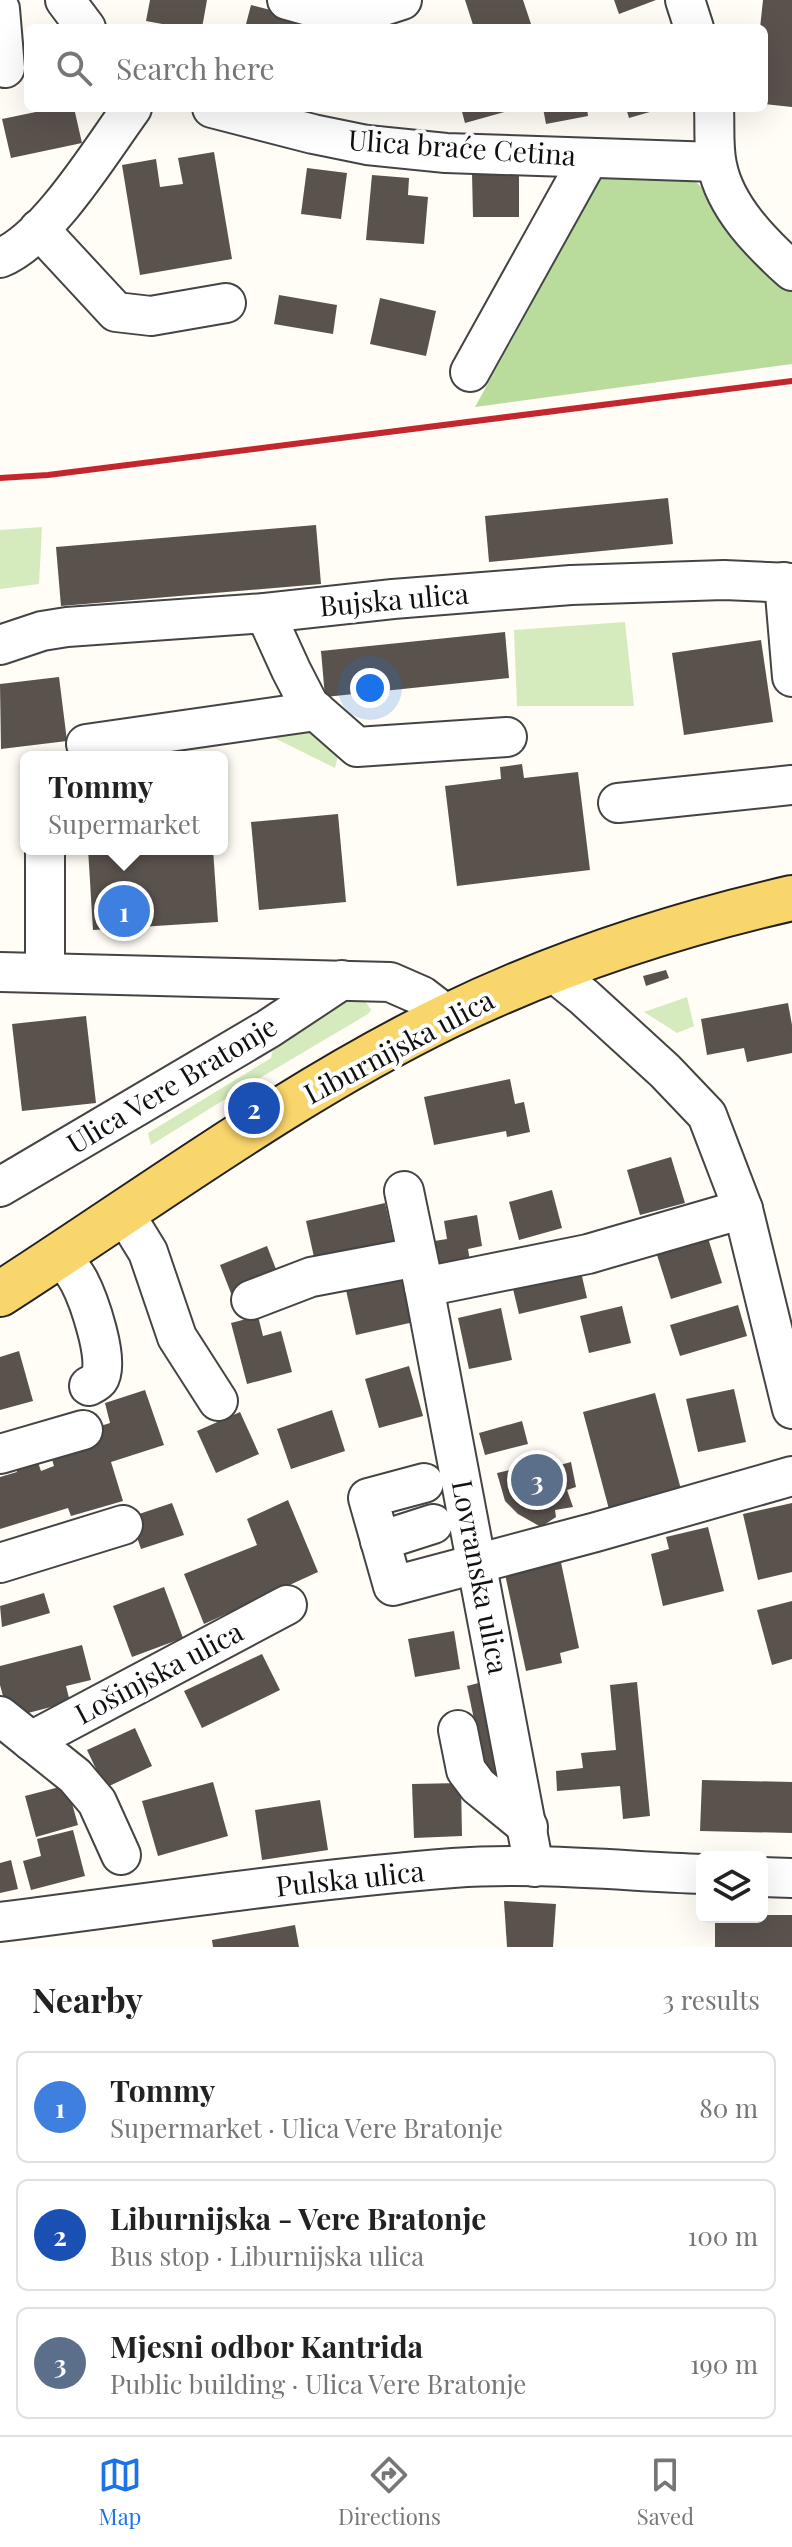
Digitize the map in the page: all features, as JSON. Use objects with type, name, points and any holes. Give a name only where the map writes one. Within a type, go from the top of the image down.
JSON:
[{"type":"main road","name":"Liburnijska ulica","points":[[0,1294],[329,1081],[448,1016],[647,937],[722,914],[792,898]]},
{"type":"street","points":[[65,0],[83,24]]},
{"type":"street","points":[[287,0],[330,12],[359,14],[402,0]]},
{"type":"street","points":[[685,0],[693,24]]},
{"type":"street","points":[[0,9],[11,66]]},
{"type":"street","points":[[0,258],[10,255],[39,229],[75,188],[129,112]]},
{"type":"street","name":"Ulica braće Cetina","points":[[228,112],[367,145],[446,153],[716,162]]},
{"type":"street","points":[[714,112],[716,162],[723,188],[737,210],[792,271]]},
{"type":"street","points":[[470,372],[589,158]]},
{"type":"street","points":[[39,229],[116,312],[151,316],[226,303]]},
{"type":"street","name":"Bujska ulica","points":[[0,645],[42,631],[67,627],[265,613],[393,599],[571,585],[724,580],[788,583]]},
{"type":"street","points":[[788,583],[792,677]]},
{"type":"street","points":[[265,613],[309,705],[357,747],[507,737]]},
{"type":"street","points":[[86,744],[316,711]]},
{"type":"street","points":[[618,803],[792,785]]},
{"type":"street","points":[[45,855],[45,973]]},
{"type":"street","name":"Ulica Vere Bratonje","points":[[0,972],[390,982],[422,996],[448,1016]]},
{"type":"street","points":[[553,972],[665,1071],[707,1115],[743,1209],[792,1405]]},
{"type":"street","name":"Ulica Vere Bratonje","points":[[0,1187],[268,1029],[342,980]]},
{"type":"street","name":"Lovranska ulica","points":[[404,1191],[534,1867]]},
{"type":"street","points":[[251,1300],[311,1277],[420,1272],[588,1254],[743,1209]]},
{"type":"street","points":[[124,1213],[148,1252],[177,1337],[218,1401]]},
{"type":"street","points":[[61,1255],[80,1283],[93,1315],[100,1345],[101,1374],[89,1386]]},
{"type":"street","points":[[0,1454],[83,1430]]},
{"type":"street","points":[[424,1483],[368,1498],[393,1586],[792,1476]]},
{"type":"street","points":[[380,1541],[433,1524]]},
{"type":"street","points":[[0,1563],[123,1525]]},
{"type":"street","name":"Lošinjska ulica","points":[[31,1741],[287,1605]]},
{"type":"street","name":"Lošinjska ulica","points":[[0,1716],[75,1776],[97,1802],[121,1855]]},
{"type":"street","points":[[458,1730],[466,1770],[478,1786],[528,1827]]},
{"type":"street","name":"Pulska ulica","points":[[0,1922],[455,1868],[534,1867],[696,1874]]},
{"type":"street","points":[[768,1877],[792,1878]]},
{"type":"green space","points":[[686,171],[792,285],[792,364],[475,407],[601,178]]},
{"type":"green space","points":[[42,527],[39,584],[0,589],[0,530]]},
{"type":"green space","points":[[625,622],[634,706],[517,706],[514,630]]},
{"type":"green space","points":[[300,719],[340,747],[335,768],[252,727]]},
{"type":"green space","points":[[687,997],[694,1026],[677,1033],[644,1012]]},
{"type":"green space","points":[[364,999],[371,1010],[368,1014],[227,1095],[227,1098],[151,1145],[148,1133],[271,1058],[274,1045],[340,1000]]},
{"type":"building","points":[[150,0],[207,0],[203,24],[146,21]]},
{"type":"building","points":[[465,0],[523,0],[531,24],[473,24]]},
{"type":"building","points":[[614,0],[656,0],[619,14]]},
{"type":"building","points":[[763,0],[792,0],[792,107],[768,104],[768,24],[760,24]]},
{"type":"building","points":[[251,5],[310,20],[309,24],[246,24]]},
{"type":"building","points":[[36,112],[75,112],[82,143],[11,158],[2,119]]},
{"type":"building","points":[[462,112],[504,112],[465,123]]},
{"type":"building","points":[[544,112],[588,112],[588,116],[546,124]]},
{"type":"building","points":[[627,112],[650,112],[629,118]]},
{"type":"building","points":[[214,152],[232,259],[140,275],[122,165],[156,159],[160,187],[183,184],[178,158]]},
{"type":"building","points":[[307,168],[347,173],[341,219],[301,214]]},
{"type":"building","points":[[472,173],[519,173],[519,217],[473,217]]},
{"type":"building","points":[[372,175],[409,178],[408,195],[428,197],[424,244],[366,240]]},
{"type":"building","points":[[279,295],[337,305],[333,334],[274,324]]},
{"type":"building","points":[[380,298],[436,311],[426,356],[370,344]]},
{"type":"building","points":[[668,498],[673,544],[489,562],[485,516]]},
{"type":"building","points":[[316,525],[321,584],[61,606],[56,547]]},
{"type":"building","points":[[505,632],[509,678],[325,697],[321,651]]},
{"type":"building","points":[[761,640],[773,722],[684,735],[672,653]]},
{"type":"building","points":[[59,677],[67,741],[1,749],[0,684]]},
{"type":"building","points":[[522,764],[524,778],[578,772],[590,870],[457,886],[445,786],[501,779],[500,767]]},
{"type":"building","points":[[338,814],[346,902],[259,910],[251,822]]},
{"type":"building","points":[[88,855],[213,855],[218,922],[93,930]]},
{"type":"building","points":[[666,970],[669,978],[646,986],[643,976]]},
{"type":"building","points":[[788,1003],[792,1053],[747,1062],[744,1048],[707,1055],[701,1019]]},
{"type":"building","points":[[86,1016],[96,1103],[22,1111],[12,1024]]},
{"type":"building","points":[[510,1079],[515,1104],[524,1102],[530,1132],[507,1137],[506,1131],[434,1145],[424,1097]]},
{"type":"building","points":[[246,1083],[252,1091],[231,1104],[226,1096]]},
{"type":"building","points":[[671,1157],[685,1203],[640,1215],[627,1170]]},
{"type":"building","points":[[552,1190],[562,1228],[519,1240],[509,1202]]},
{"type":"building","points":[[385,1203],[395,1248],[316,1266],[306,1221]]},
{"type":"building","points":[[477,1215],[482,1246],[468,1249],[470,1261],[432,1268],[428,1242],[447,1239],[444,1221]]},
{"type":"building","points":[[708,1238],[722,1283],[671,1299],[657,1255]]},
{"type":"building","points":[[267,1246],[281,1282],[234,1301],[220,1265]]},
{"type":"building","points":[[581,1272],[587,1298],[519,1314],[513,1289]]},
{"type":"building","points":[[404,1277],[414,1322],[356,1335],[346,1290]]},
{"type":"building","points":[[738,1305],[747,1336],[680,1356],[670,1325]]},
{"type":"building","points":[[622,1306],[631,1343],[589,1353],[580,1316]]},
{"type":"building","points":[[501,1308],[512,1360],[469,1369],[458,1318]]},
{"type":"building","points":[[258,1316],[263,1336],[281,1331],[292,1372],[247,1384],[231,1323]]},
{"type":"building","points":[[19,1351],[33,1401],[0,1410],[0,1357]]},
{"type":"building","points":[[409,1366],[423,1416],[379,1428],[365,1379]]},
{"type":"building","points":[[734,1389],[746,1442],[698,1452],[686,1399]]},
{"type":"building","points":[[145,1390],[164,1445],[111,1462],[123,1501],[71,1516],[68,1508],[0,1529],[0,1477],[17,1472],[11,1455],[33,1448],[41,1471],[54,1466],[47,1443],[110,1423],[105,1403]]},
{"type":"building","points":[[655,1393],[682,1493],[610,1513],[583,1412]]},
{"type":"building","points":[[332,1410],[345,1451],[291,1469],[277,1429]]},
{"type":"building","points":[[240,1412],[259,1454],[216,1473],[197,1431]]},
{"type":"building","points":[[522,1421],[528,1444],[485,1455],[479,1433]]},
{"type":"building","points":[[543,1462],[545,1469],[571,1462],[576,1487],[567,1490],[573,1507],[555,1510],[556,1517],[541,1527],[518,1514],[505,1501],[497,1473]]},
{"type":"building","points":[[288,1500],[318,1572],[204,1624],[184,1574],[257,1545],[247,1519]]},
{"type":"building","points":[[172,1503],[184,1535],[141,1549],[130,1517]]},
{"type":"building","points":[[792,1503],[792,1572],[758,1580],[743,1514]]},
{"type":"building","points":[[708,1527],[724,1591],[663,1606],[651,1554],[669,1549],[666,1537]]},
{"type":"building","points":[[559,1553],[579,1648],[560,1653],[562,1663],[526,1671],[503,1565]]},
{"type":"building","points":[[164,1587],[183,1638],[132,1657],[113,1606]]},
{"type":"building","points":[[44,1593],[50,1613],[2,1627],[0,1606]]},
{"type":"building","points":[[792,1601],[792,1659],[772,1665],[757,1610]]},
{"type":"building","points":[[454,1631],[460,1669],[415,1677],[408,1639]]},
{"type":"building","points":[[82,1645],[91,1680],[66,1686],[70,1702],[9,1718],[0,1685],[0,1666]]},
{"type":"building","points":[[262,1654],[280,1690],[202,1728],[184,1691]]},
{"type":"building","points":[[490,1680],[510,1776],[487,1781],[467,1686]]},
{"type":"building","points":[[637,1682],[650,1816],[623,1819],[620,1786],[557,1791],[556,1771],[583,1768],[581,1753],[616,1750],[610,1685]]},
{"type":"building","points":[[135,1728],[152,1766],[105,1788],[87,1750]]},
{"type":"building","points":[[702,1780],[792,1782],[792,1833],[700,1831]]},
{"type":"building","points":[[213,1782],[228,1836],[158,1856],[142,1801]]},
{"type":"building","points":[[461,1783],[462,1836],[414,1838],[412,1784]]},
{"type":"building","points":[[67,1785],[78,1825],[36,1837],[25,1796]]},
{"type":"building","points":[[320,1800],[328,1850],[262,1860],[255,1810]]},
{"type":"building","points":[[73,1830],[85,1876],[31,1890],[23,1861],[41,1856],[37,1839]]},
{"type":"building","points":[[11,1860],[18,1889],[0,1893],[0,1863]]},
{"type":"building","points":[[504,1901],[556,1904],[553,1947],[507,1947]]},
{"type":"building","points":[[768,1915],[792,1915],[792,1947],[715,1947],[715,1923],[768,1923]]},
{"type":"building","points":[[295,1925],[299,1947],[213,1947],[212,1940]]},
{"type":"railway","points":[[0,478],[48,475],[792,381]]},
{"type":"place","name":"Tommy","points":[[124,911]]},
{"type":"place","name":"Liburnijska - Vere Bratonje","points":[[254,1108]]},
{"type":"place","name":"Mjesni odbor Kantrida","points":[[537,1480]]}]
